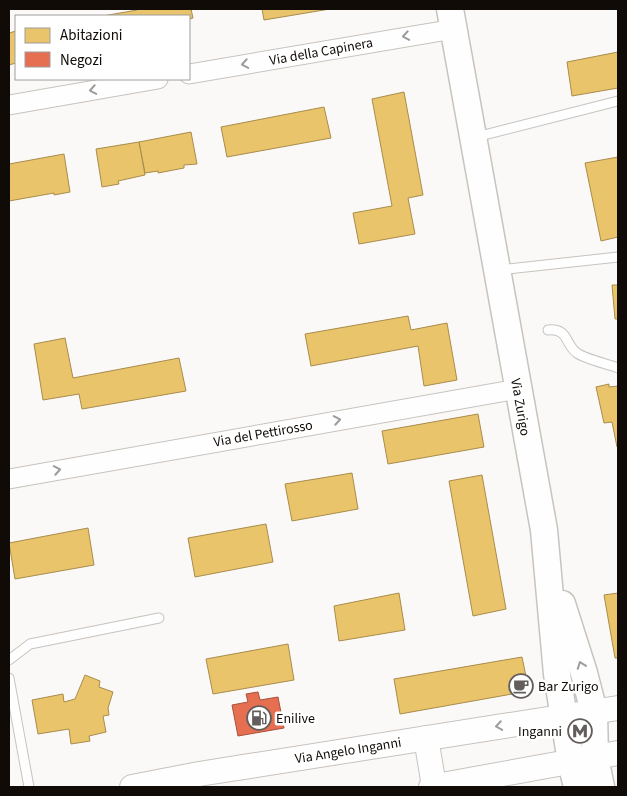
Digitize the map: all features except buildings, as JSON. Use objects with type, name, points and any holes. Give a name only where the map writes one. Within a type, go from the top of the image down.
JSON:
[{"type":"main road","name":"Via Zurigo","points":[[452,19],[546,543],[557,674],[564,716],[595,758]]},
{"type":"main road","name":"Via Zurigo","points":[[546,543],[606,710],[595,758]]},
{"type":"main road","points":[[577,787],[595,758]]},
{"type":"main road","points":[[595,758],[601,787]]},
{"type":"street","name":"Via della Capinera","points":[[190,74],[452,19]]},
{"type":"street","points":[[9,104],[152,80]]},
{"type":"street","name":"Via del Pettirosso","points":[[9,479],[518,389]]},
{"type":"street","name":"Via Angelo Inganni","points":[[132,787],[208,781],[252,766],[606,710]]},
{"type":"street","points":[[426,738],[433,787],[595,758]]},
{"type":"street","points":[[240,787],[252,766]]},
{"type":"lane","points":[[473,138],[618,101]]},
{"type":"lane","points":[[498,270],[618,257]]},
{"type":"lane","points":[[548,330],[556,330],[564,335],[576,353],[618,368]]},
{"type":"lane","points":[[9,660],[30,644],[159,618]]},
{"type":"lane","points":[[9,678],[28,787]]},
{"type":"place","name":"Bar Zurigo","points":[[521,686]]},
{"type":"place","name":"Enilive","points":[[259,718]]},
{"type":"place","name":"Inganni","points":[[580,731]]}]
